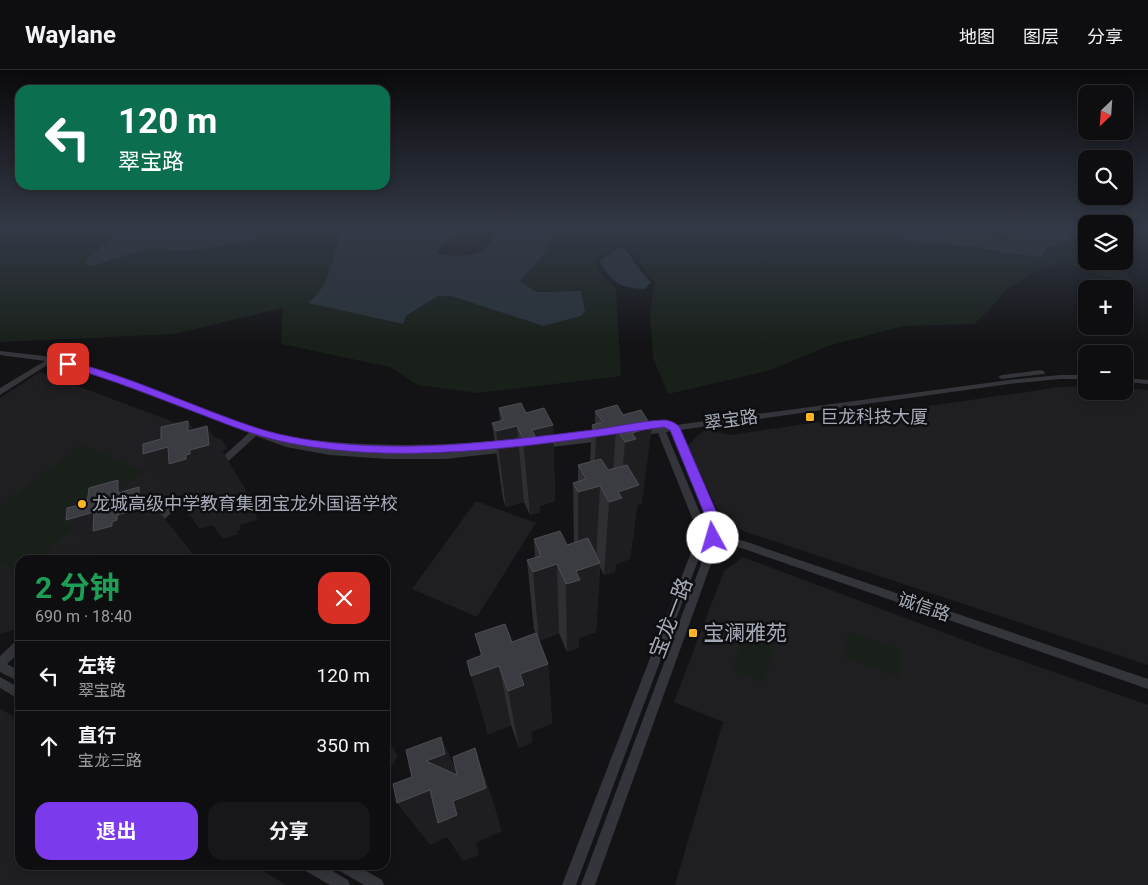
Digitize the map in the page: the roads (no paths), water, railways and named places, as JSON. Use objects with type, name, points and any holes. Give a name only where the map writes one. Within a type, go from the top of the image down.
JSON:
[{"type":"street","points":[[0,353],[48,359],[102,373],[286,444],[330,452],[388,456],[445,456],[513,445]]},
{"type":"street","points":[[0,387],[48,359]]},
{"type":"street","points":[[0,392],[48,359]]},
{"type":"street","name":"翠宝路","points":[[667,427],[1027,373],[1078,372]]},
{"type":"street","points":[[1133,375],[1148,377]]},
{"type":"street","name":"翠宝路","points":[[632,431],[1009,382],[1078,377]]},
{"type":"street","points":[[1133,381],[1148,382]]},
{"type":"street","name":"宝龙一路","points":[[569,885],[690,569],[700,535],[698,520],[667,427]]},
{"type":"street","name":"宝龙一路","points":[[588,885],[706,564],[713,538],[712,518],[667,427]]},
{"type":"street","points":[[213,470],[256,431]]},
{"type":"street","points":[[533,443],[609,434]]},
{"type":"street","points":[[149,528],[192,489]]},
{"type":"street","name":"诚信路","points":[[700,535],[744,545],[1148,684]]},
{"type":"street","points":[[15,650],[0,664],[15,674]]},
{"type":"street","points":[[0,682],[15,691]]},
{"type":"street","points":[[318,870],[343,885]]},
{"type":"street","points":[[352,870],[377,885]]},
{"type":"place","name":"巨龙科技大厦","points":[[810,417]]},
{"type":"place","name":"龙城高级中学教育集团宝龙外国语学校","points":[[82,504]]},
{"type":"place","name":"宝澜雅苑","points":[[693,633]]}]
